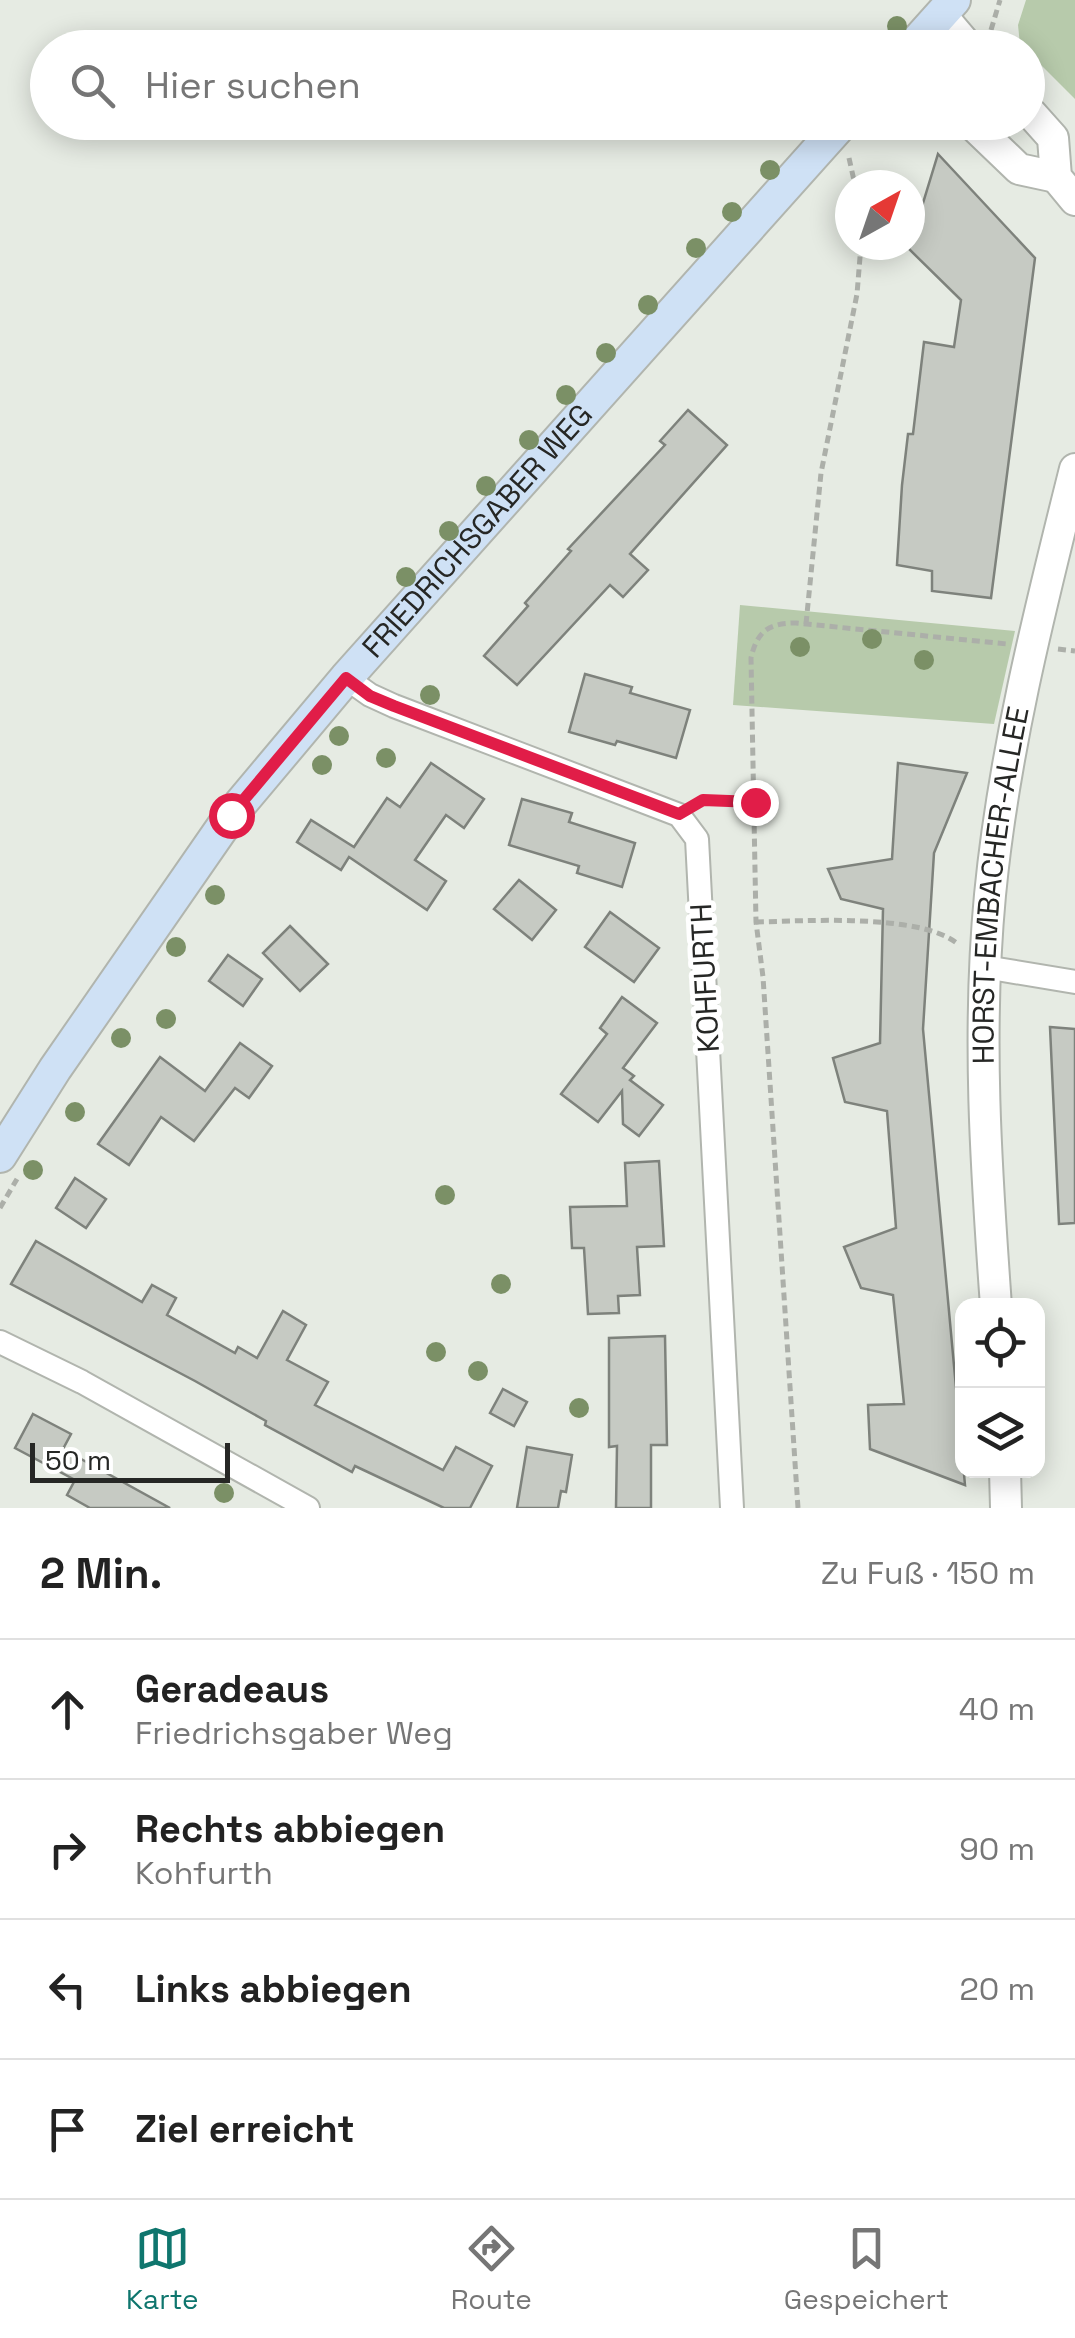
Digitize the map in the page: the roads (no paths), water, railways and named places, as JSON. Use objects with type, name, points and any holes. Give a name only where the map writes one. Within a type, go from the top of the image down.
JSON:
[{"type":"main road","points":[[928,30],[948,8]]},
{"type":"main road","name":"FRIEDRICHSGABER WEG","points":[[9,1166],[55,1069],[231,815],[346,678],[842,140]]},
{"type":"street","points":[[948,8],[966,30]]},
{"type":"street","points":[[1045,129],[1053,138],[1066,189]]},
{"type":"street","points":[[988,140],[1018,169],[1066,189]]},
{"type":"street","name":"HORST-EMBACHER-ALLEE","points":[[996,1298],[982,1080],[986,966],[1002,800],[1032,646],[1075,469]]},
{"type":"street","name":"KOHFURTH","points":[[346,678],[370,696],[394,706],[679,814],[698,840],[732,1508]]},
{"type":"street","points":[[986,966],[1075,982]]},
{"type":"street","points":[[0,1342],[82,1382],[308,1508]]},
{"type":"street","points":[[1005,1478],[1006,1508]]}]
